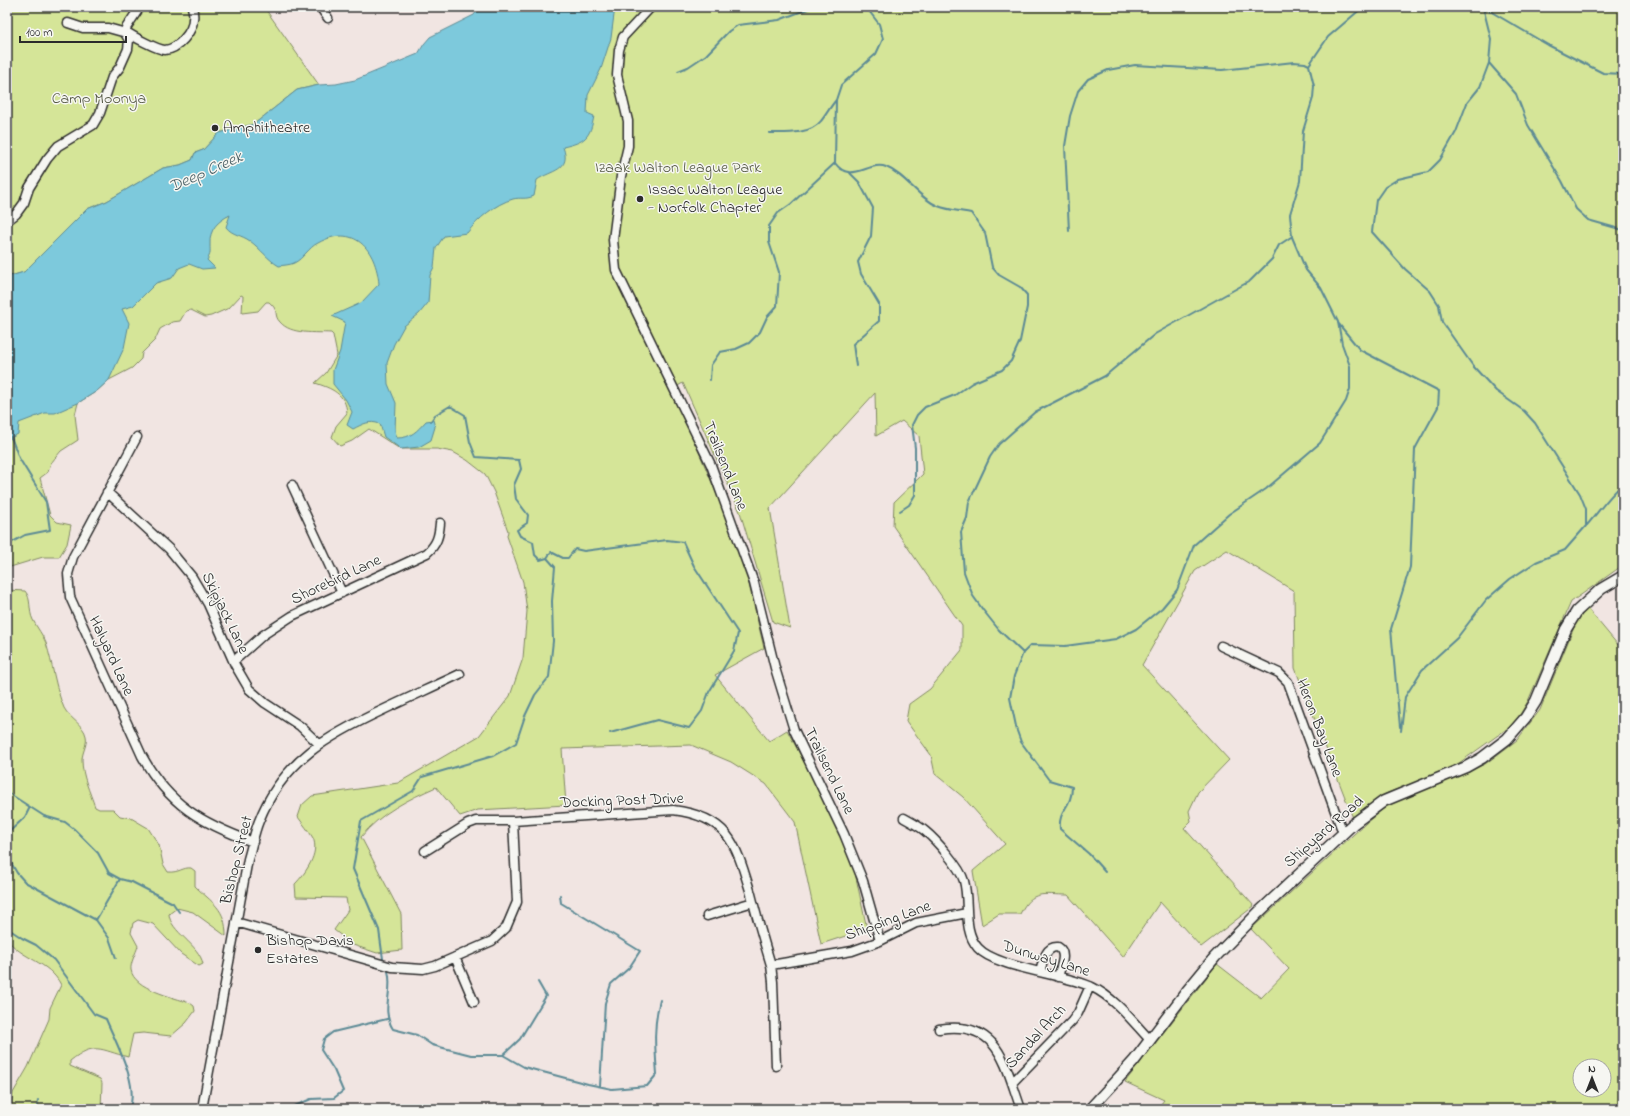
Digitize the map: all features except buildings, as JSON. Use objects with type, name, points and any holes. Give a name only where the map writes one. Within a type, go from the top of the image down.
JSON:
[{"type":"street","points":[[68,23],[83,28],[108,28],[126,32],[165,50],[175,47],[192,27],[192,7]]},
{"type":"street","points":[[320,7],[328,18]]},
{"type":"street","name":"Trailsend Lane","points":[[651,7],[623,37],[619,50],[617,75],[628,121],[628,146],[621,176],[613,240],[616,270],[711,465],[754,583],[774,668],[794,730],[844,834],[863,881],[880,941]]},
{"type":"street","points":[[7,221],[16,214],[24,203],[29,188],[46,158],[58,146],[93,125],[100,113],[112,78],[120,67],[128,49],[129,40],[126,32],[136,8]]},
{"type":"street","points":[[128,49],[137,44],[147,42]]},
{"type":"street","name":"Halyard Lane","points":[[136,437],[76,549],[70,566],[68,590],[75,610],[142,756],[154,776],[188,811],[209,824],[253,842]]},
{"type":"street","points":[[292,485],[342,593]]},
{"type":"street","name":"Skipjack Lane","points":[[107,492],[169,549],[188,571],[208,604],[245,683],[257,697],[300,726],[319,744]]},
{"type":"street","name":"Shorebird Lane","points":[[234,661],[263,635],[283,622],[427,553],[435,546],[438,540],[440,523]]},
{"type":"street","name":"Shipyard Road","points":[[1090,1109],[1118,1080],[1201,973],[1237,933],[1343,833],[1369,810],[1384,801],[1466,767],[1507,739],[1526,717],[1536,701],[1566,629],[1577,611],[1602,589],[1623,576]]},
{"type":"street","name":"Heron Bay Lane","points":[[1221,646],[1279,673],[1286,678],[1343,833]]},
{"type":"street","name":"Bishop Street","points":[[202,1109],[236,922],[253,842],[259,820],[276,790],[293,767],[319,744],[352,724],[460,674]]},
{"type":"street","name":"Docking Post Drive","points":[[425,851],[468,824],[476,821],[513,821],[673,810],[693,812],[718,826],[730,838],[738,853],[771,965],[776,1066]]},
{"type":"street","name":"Dunway Lane","points":[[904,818],[929,834],[961,873],[973,940],[978,948],[987,955],[1090,986],[1108,997],[1150,1040]]},
{"type":"street","points":[[236,922],[392,967],[423,970],[492,941],[506,928],[513,915],[517,902],[513,821]]},
{"type":"street","points":[[707,916],[753,902]]},
{"type":"street","name":"Shipping Lane","points":[[771,965],[852,951],[880,941],[916,923],[967,913]]},
{"type":"street","points":[[1040,972],[1047,951],[1051,948],[1058,947],[1061,949],[1063,956],[1058,977]]},
{"type":"street","points":[[455,957],[474,1002]]},
{"type":"street","name":"Sandal Arch","points":[[1012,1083],[1072,1022],[1078,1013],[1090,986]]},
{"type":"street","points":[[939,1029],[961,1027],[980,1033],[989,1038],[1002,1057],[1021,1109]]},
{"type":"green space","name":"Camp Moonya","points":[[8,7],[264,7],[319,85],[297,90],[254,124],[219,133],[203,150],[195,153],[192,160],[180,165],[163,168],[107,201],[87,209],[24,272],[7,277]]},
{"type":"green space","name":"Izaak Walton League Park","points":[[574,7],[1623,7],[1623,565],[1571,602],[1528,701],[1515,723],[1452,768],[1385,794],[1353,818],[1295,668],[1294,591],[1227,550],[1195,571],[1142,665],[1229,760],[1198,792],[1189,811],[1191,821],[1184,828],[1254,906],[1201,947],[1160,902],[1123,957],[1068,895],[1039,895],[1029,900],[1020,914],[999,914],[982,925],[973,871],[1005,844],[963,797],[935,774],[931,755],[906,721],[909,704],[930,689],[962,650],[962,626],[893,526],[894,502],[923,474],[919,436],[902,421],[876,436],[875,393],[770,508],[790,628],[773,622],[740,512],[683,383],[672,389],[741,551],[764,648],[715,675],[769,741],[787,730],[849,845],[867,929],[821,944],[795,822],[766,784],[731,762],[691,745],[562,749],[566,805],[478,810],[460,816],[436,787],[416,796],[386,814],[369,828],[361,837],[401,914],[402,950],[377,953],[353,945],[334,930],[348,910],[346,898],[296,897],[295,884],[307,869],[315,850],[313,838],[298,817],[302,805],[312,796],[398,783],[479,736],[510,696],[523,658],[527,611],[523,582],[507,536],[508,531],[494,492],[485,474],[467,460],[453,452],[437,449],[400,449],[369,429],[352,441],[340,446],[332,437],[336,426],[347,413],[346,406],[341,396],[337,393],[327,387],[315,383],[326,373],[337,355],[333,335],[331,333],[311,333],[290,329],[278,320],[274,308],[269,302],[266,302],[258,311],[242,313],[243,296],[241,295],[229,308],[211,316],[205,317],[191,310],[186,311],[180,321],[172,322],[160,329],[155,340],[142,353],[141,359],[132,368],[109,380],[97,391],[78,403],[75,415],[78,440],[61,451],[51,463],[48,472],[40,478],[50,515],[57,522],[71,525],[67,544],[59,557],[43,557],[7,568],[7,373],[217,222]]},
{"type":"green space","points":[[7,590],[25,591],[27,594],[32,616],[46,643],[58,692],[64,708],[85,732],[86,742],[82,757],[82,766],[95,807],[99,809],[113,809],[120,816],[131,818],[148,828],[159,845],[163,864],[168,872],[175,872],[186,868],[191,868],[195,871],[195,886],[217,907],[224,919],[226,936],[193,912],[177,908],[169,914],[174,927],[196,950],[203,964],[199,966],[181,954],[153,924],[138,920],[133,923],[131,933],[138,946],[131,967],[134,977],[139,982],[155,991],[190,1003],[194,1006],[195,1011],[186,1023],[171,1036],[143,1033],[133,1034],[128,1057],[104,1050],[92,1049],[70,1061],[70,1066],[100,1079],[102,1083],[101,1109],[10,1109],[13,1093],[28,1067],[49,1019],[50,1008],[61,985],[49,970],[13,946],[7,939]]},
{"type":"green space","points":[[1588,609],[1623,651],[1623,1109],[1157,1109],[1164,1100],[1125,1082],[1217,964],[1261,998],[1289,969],[1251,929],[1366,823],[1388,805],[1485,764],[1517,740],[1540,710],[1577,620]]},
{"type":"water","name":"Deep Creek","points":[[480,7],[615,7],[611,38],[601,69],[588,95],[587,113],[594,116],[591,129],[588,134],[581,141],[563,147],[565,161],[559,169],[537,180],[534,196],[506,201],[493,208],[482,217],[467,233],[444,236],[436,248],[434,267],[430,275],[428,303],[419,314],[404,326],[394,344],[387,363],[388,384],[396,403],[395,431],[397,438],[410,435],[417,431],[426,421],[433,420],[435,427],[431,440],[419,447],[401,449],[384,437],[380,424],[363,424],[353,429],[347,425],[352,412],[346,400],[333,384],[333,370],[340,351],[345,322],[332,316],[361,303],[379,284],[377,271],[368,250],[361,243],[352,238],[342,236],[318,243],[294,263],[279,266],[250,241],[228,230],[226,227],[230,215],[215,226],[211,234],[210,253],[207,260],[215,268],[202,269],[189,264],[179,268],[172,278],[156,283],[133,306],[122,309],[129,323],[124,348],[109,380],[97,391],[78,403],[55,413],[45,413],[19,423],[18,434],[7,440],[7,277],[24,272],[87,209],[107,201],[163,168],[180,165],[192,160],[195,153],[203,150],[219,133],[254,124],[297,90],[355,80],[418,54],[430,37],[474,15]]},
{"type":"waterway","points":[[678,71],[688,67],[706,55],[729,31],[738,25],[779,20],[813,7]]},
{"type":"waterway","points":[[710,380],[711,365],[720,352],[736,349],[749,343],[760,332],[767,317],[777,306],[779,272],[769,242],[769,226],[778,213],[791,204],[835,163],[836,100],[841,85],[876,54],[883,39],[879,24],[866,7]]},
{"type":"waterway","points":[[1105,872],[1089,854],[1060,829],[1061,817],[1070,800],[1072,787],[1049,780],[1021,742],[1017,731],[1010,698],[1014,676],[1023,653],[1031,645],[1065,646],[1116,639],[1136,629],[1162,608],[1177,590],[1194,545],[1229,514],[1266,489],[1320,443],[1346,401],[1350,389],[1350,366],[1342,344],[1338,322],[1321,288],[1306,270],[1292,237],[1290,214],[1300,181],[1303,131],[1313,98],[1314,86],[1309,65],[1328,37],[1363,7]]},
{"type":"waterway","points":[[1483,7],[1548,45],[1603,73],[1623,74]]},
{"type":"waterway","points":[[1401,731],[1405,697],[1422,670],[1457,638],[1486,600],[1510,579],[1536,562],[1565,550],[1586,526],[1586,509],[1580,494],[1535,423],[1524,411],[1496,391],[1473,366],[1442,322],[1439,305],[1430,291],[1405,269],[1372,232],[1376,200],[1385,187],[1398,179],[1428,172],[1440,160],[1456,132],[1467,103],[1480,87],[1489,63],[1491,39],[1483,7]]},
{"type":"waterway","points":[[1069,231],[1065,146],[1070,116],[1078,91],[1088,79],[1108,70],[1135,65],[1222,70],[1294,62],[1309,65]]},
{"type":"waterway","points":[[1489,63],[1516,94],[1528,125],[1562,181],[1576,209],[1588,220],[1623,230]]},
{"type":"waterway","points":[[769,133],[797,132],[810,129],[821,121],[836,100]]},
{"type":"waterway","points":[[835,163],[847,172],[860,171],[880,166],[886,167],[900,175],[924,198],[938,206],[971,213],[985,233],[992,267],[999,275],[1020,287],[1027,295],[1027,307],[1020,341],[1011,361],[1002,370],[972,383],[955,395],[925,407],[917,415],[912,425],[915,448],[915,495],[909,505],[900,511]]},
{"type":"waterway","points":[[850,173],[859,182],[873,208],[871,236],[858,262],[861,274],[879,304],[879,321],[853,344],[856,366]]},
{"type":"waterway","points":[[1023,653],[999,630],[983,610],[973,596],[964,572],[961,532],[967,518],[969,502],[990,457],[999,444],[1035,412],[1105,376],[1155,334],[1250,281],[1272,259],[1279,245],[1291,237]]},
{"type":"waterway","points":[[1338,323],[1360,350],[1439,391],[1438,407],[1415,449],[1410,567],[1391,629],[1400,727]]},
{"type":"waterway","points":[[431,421],[435,415],[450,406],[465,415],[470,442],[476,457],[519,460],[521,469],[514,485],[516,499],[528,515],[527,523],[517,530],[520,536],[533,542],[535,555],[540,560],[547,558],[551,552],[563,558],[568,558],[575,549],[584,551],[667,540],[683,542],[694,566],[738,633],[734,651],[709,692],[702,711],[689,728],[657,720],[610,733]]},
{"type":"waterway","points":[[7,545],[25,535],[50,530],[46,502],[19,458],[11,437]]},
{"type":"waterway","points":[[1587,525],[1623,484]]},
{"type":"waterway","points":[[383,959],[379,930],[353,869],[361,821],[413,791],[422,777],[493,756],[516,743],[525,716],[535,695],[549,677],[553,641],[552,601],[555,567],[547,558]]},
{"type":"waterway","points":[[7,792],[30,807],[25,817],[7,834]]},
{"type":"waterway","points":[[30,807],[44,816],[65,822],[74,829],[98,853],[109,873],[120,879],[132,882],[173,903],[179,912]]},
{"type":"waterway","points":[[7,856],[17,873],[25,882],[96,920],[109,938],[116,958]]},
{"type":"waterway","points":[[96,920],[120,879]]},
{"type":"waterway","points":[[560,895],[561,903],[640,951],[629,968],[611,984],[605,1003],[600,1086]]},
{"type":"waterway","points":[[7,928],[36,945],[54,960],[94,1014],[106,1019],[129,1076],[132,1099],[129,1109]]},
{"type":"waterway","points":[[388,971],[389,986],[387,1007],[389,1022],[393,1029],[417,1035],[432,1045],[471,1055],[503,1055],[524,1067],[612,1089],[647,1086],[657,1074],[655,1028],[660,1000]]},
{"type":"waterway","points":[[503,1055],[520,1039],[546,996],[538,982]]},
{"type":"waterway","points":[[288,1109],[311,1099],[334,1098],[343,1091],[334,1070],[321,1050],[324,1039],[333,1032],[387,1019]]},
{"type":"waterway","points":[[37,1109],[38,1100]]},
{"type":"place","name":"Amphitheatre","points":[[215,128]]},
{"type":"place","name":"Issac Walton League - Norfolk Chapter","points":[[640,199]]},
{"type":"place","name":"Bishop Davis Estates","points":[[258,950]]}]
